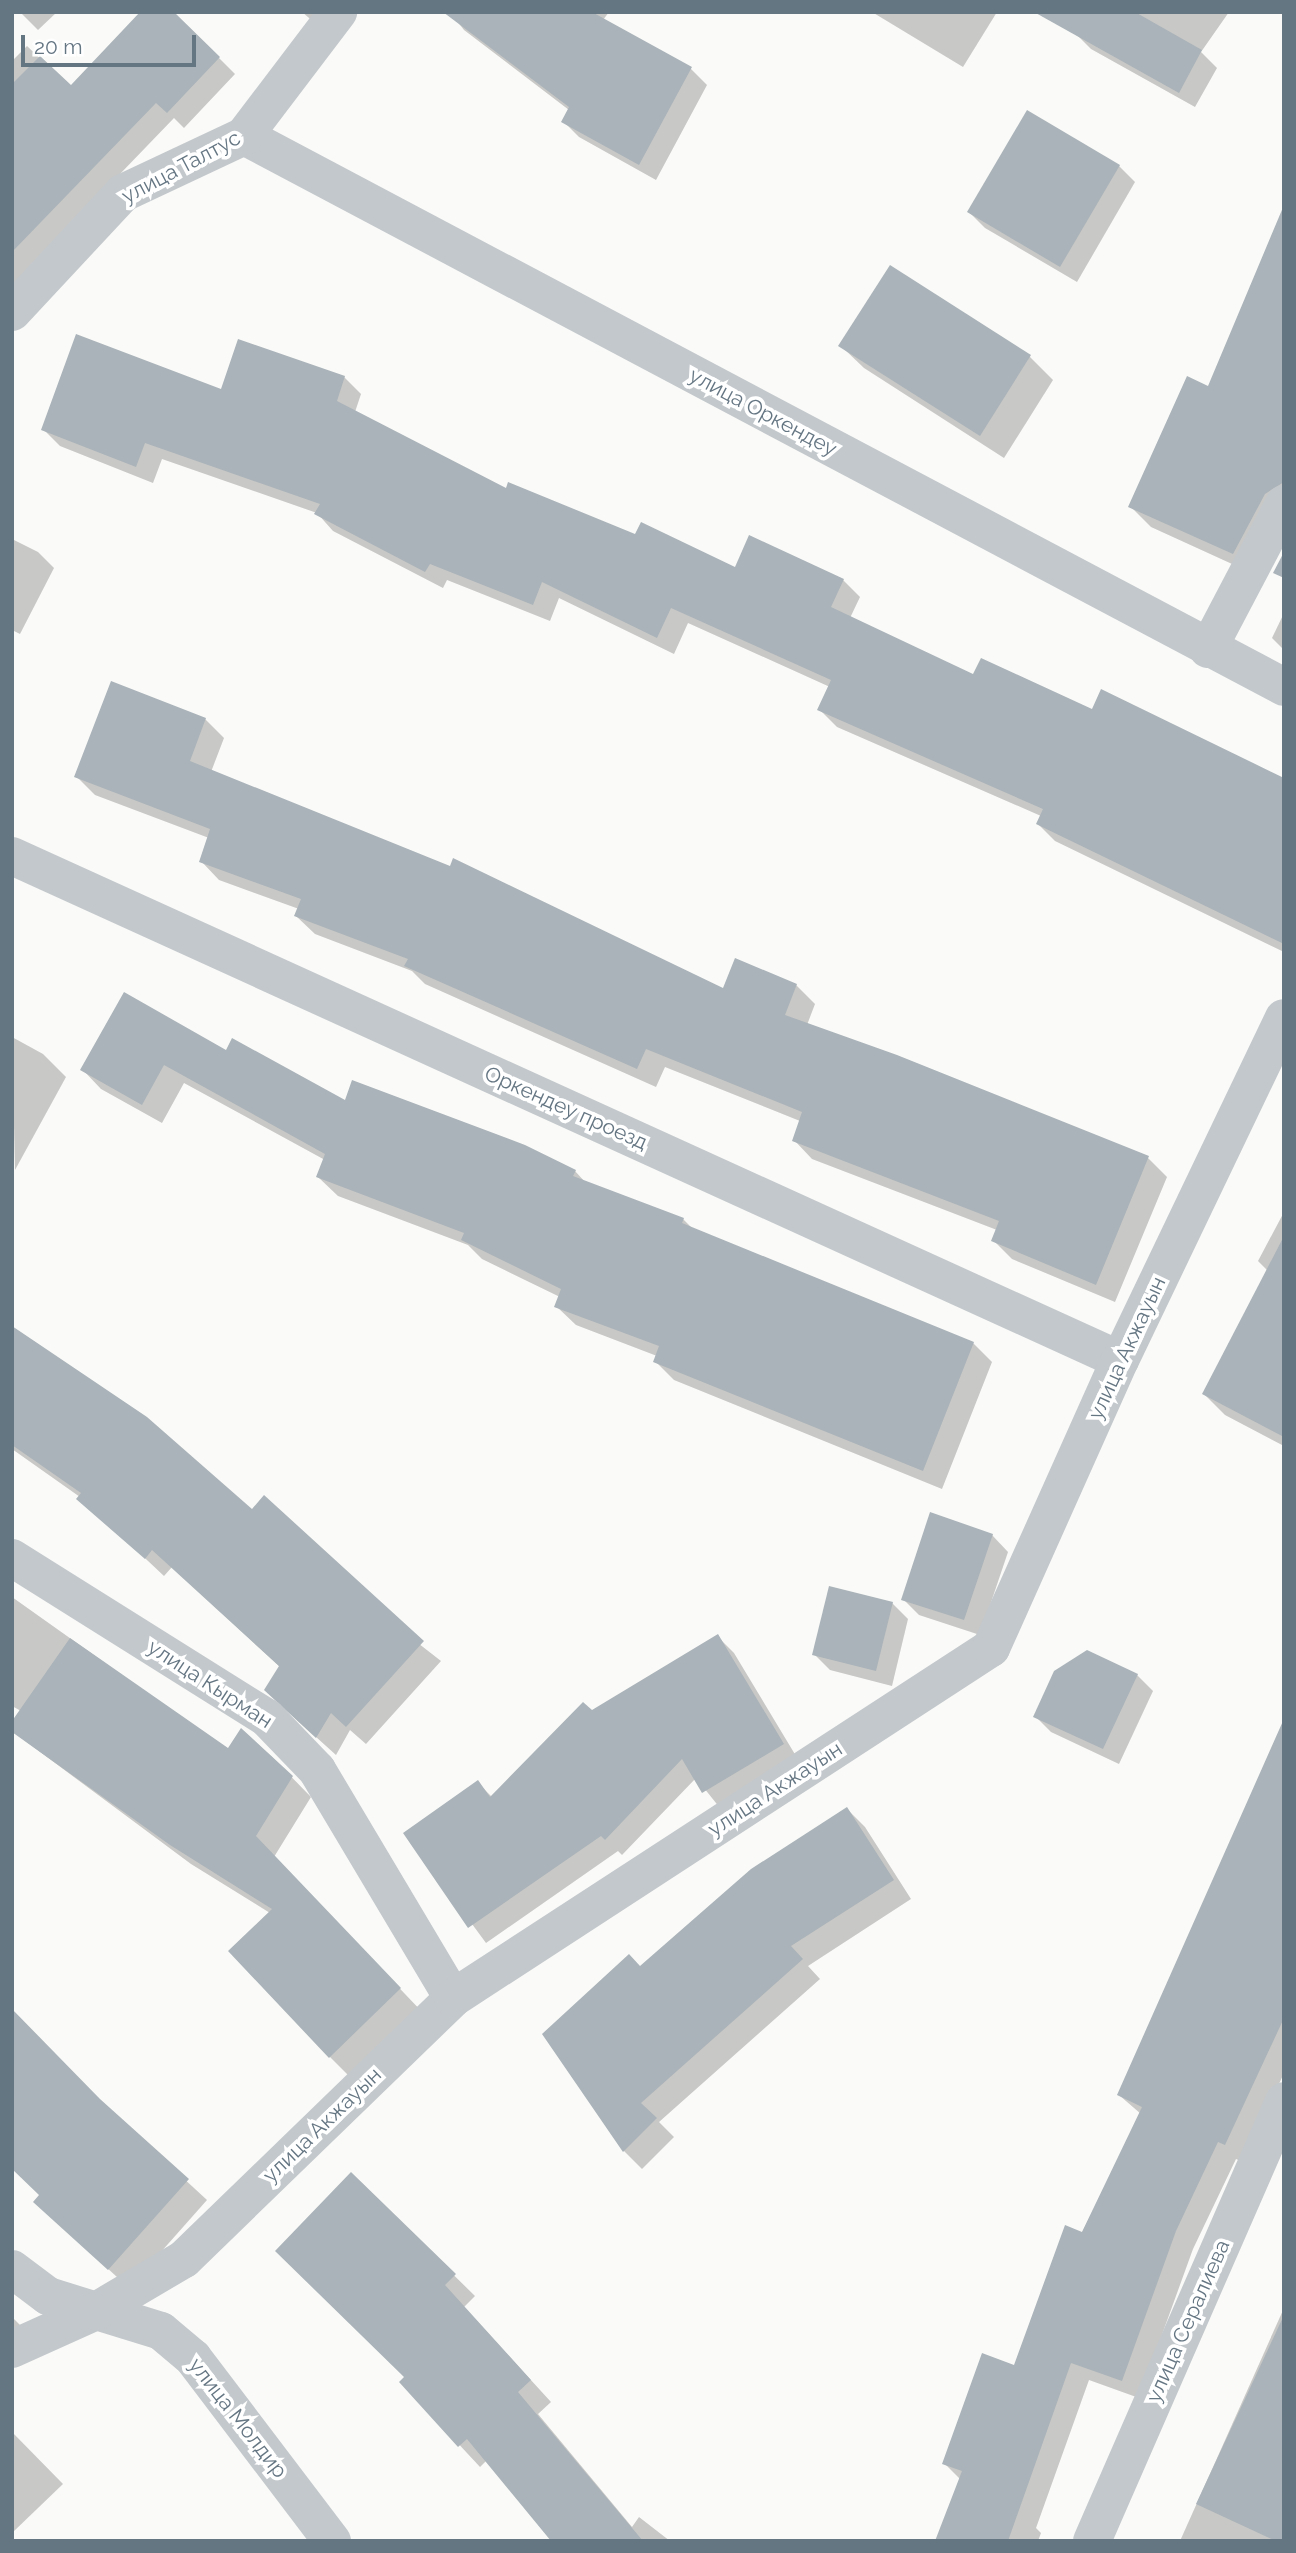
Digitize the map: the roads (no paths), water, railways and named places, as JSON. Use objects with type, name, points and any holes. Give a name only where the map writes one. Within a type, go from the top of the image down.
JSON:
[{"type":"street","name":"улица Талтус","points":[[12,312],[123,193],[244,136],[338,12]]},
{"type":"street","name":"улица Оркендеу","points":[[244,136],[1284,687]]},
{"type":"street","points":[[1208,649],[1284,504]]},
{"type":"street","name":"Оркендеу проезд","points":[[12,856],[1120,1360]]},
{"type":"street","name":"улица Акжауын","points":[[12,2349],[96,2311],[184,2259],[453,1998],[991,1648],[1120,1360],[1284,1018]]},
{"type":"street","name":"улица Кырман","points":[[12,1558],[267,1718],[317,1770],[453,1998]]},
{"type":"street","name":"улица Сералиева","points":[[1092,2541],[1284,2101]]},
{"type":"street","name":"улица Молдир","points":[[12,2269],[48,2296],[161,2331],[193,2358],[332,2541]]}]
